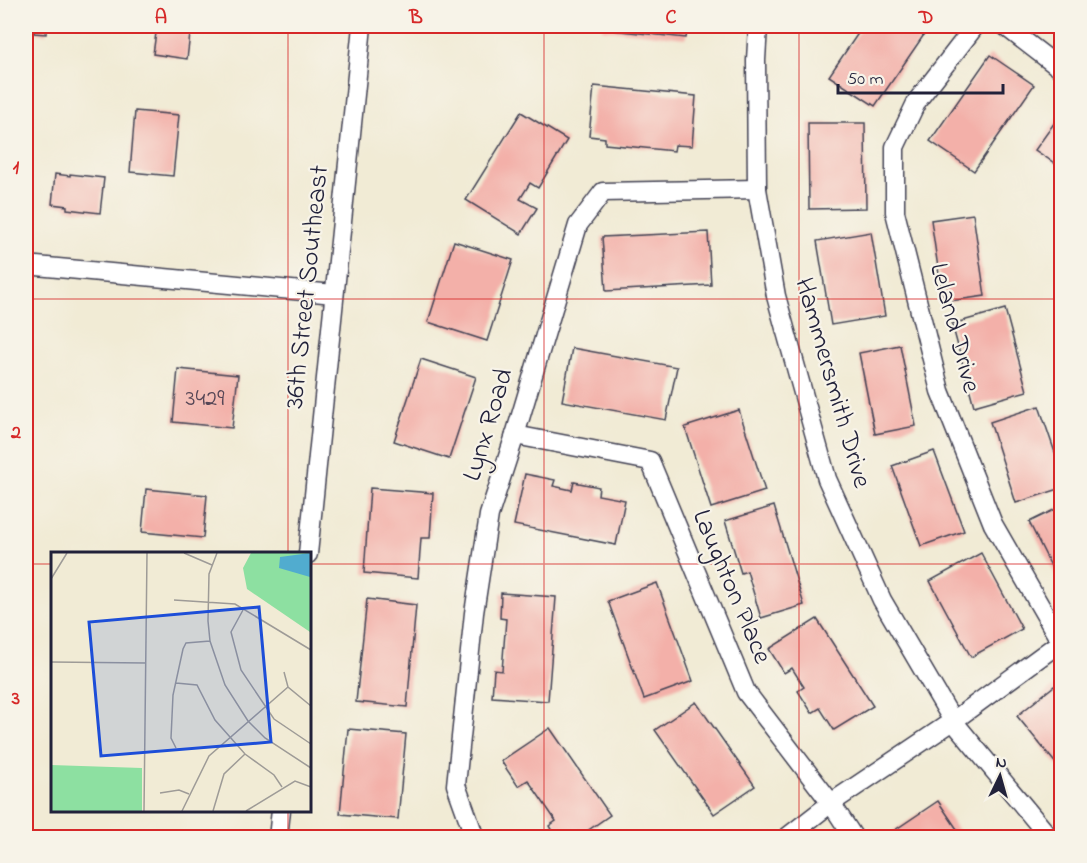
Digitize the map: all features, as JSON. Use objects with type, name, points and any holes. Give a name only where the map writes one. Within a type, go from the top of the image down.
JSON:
[{"type":"street","name":"36th Street Southeast","points":[[308,552],[362,26]]},
{"type":"street","name":"Hammersmith Drive","points":[[758,26],[756,60],[758,189],[776,296],[827,478],[882,600],[953,722],[1050,837]]},
{"type":"street","name":"Leland Drive","points":[[975,26],[917,101],[895,147],[895,212],[940,391],[993,524],[1061,642]]},
{"type":"street","points":[[1005,26],[1062,70]]},
{"type":"street","name":"Lynx Road","points":[[475,837],[456,784],[471,636],[489,515],[578,225],[603,192],[758,189]]},
{"type":"street","points":[[26,265],[334,294]]},
{"type":"street","name":"Laughton Place","points":[[515,435],[650,461],[746,692],[831,803],[854,837]]},
{"type":"street","points":[[786,837],[831,803],[953,722],[1061,642]]},
{"type":"street","points":[[278,837],[281,812]]},
{"type":"building","points":[[35,26],[47,26],[46,34],[34,33]]},
{"type":"building","points":[[157,26],[191,26],[187,59],[153,54]]},
{"type":"building","points":[[602,26],[688,26],[686,38],[602,29]]},
{"type":"building","points":[[863,26],[930,26],[875,106],[829,76]]},
{"type":"building","points":[[990,55],[1034,85],[974,171],[930,141]]},
{"type":"building","points":[[594,86],[696,96],[692,146],[675,145],[674,151],[605,144],[605,138],[589,136]]},
{"type":"building","points":[[135,111],[179,115],[173,176],[130,172]]},
{"type":"building","points":[[521,112],[567,140],[538,188],[530,183],[520,199],[537,208],[521,234],[466,200]]},
{"type":"building","points":[[1062,112],[1062,168],[1035,150]]},
{"type":"building","points":[[808,123],[865,123],[866,208],[809,209]]},
{"type":"building","points":[[55,174],[104,178],[100,213],[67,209],[67,206],[52,204]]},
{"type":"building","points":[[973,214],[985,296],[943,302],[931,220]]},
{"type":"building","points":[[708,232],[711,285],[606,291],[602,237]]},
{"type":"building","points":[[871,232],[885,316],[831,325],[817,241]]},
{"type":"building","points":[[454,241],[513,260],[487,341],[428,322]]},
{"type":"building","points":[[1005,309],[1027,391],[974,406],[952,324]]},
{"type":"building","points":[[900,345],[916,426],[875,434],[859,353]]},
{"type":"building","points":[[572,348],[677,367],[666,420],[562,401]]},
{"type":"building","points":[[421,359],[476,377],[449,459],[394,441]]},
{"type":"building","points":[[178,369],[238,375],[232,428],[173,422]]},
{"type":"building","points":[[1039,406],[1062,473],[1062,488],[1016,503],[990,422]]},
{"type":"building","points":[[739,410],[765,491],[711,508],[685,427]]},
{"type":"building","points":[[934,451],[964,531],[921,546],[892,466]]},
{"type":"building","points":[[525,474],[555,480],[553,486],[572,490],[574,482],[599,487],[598,495],[625,500],[616,545],[514,525]]},
{"type":"building","points":[[370,488],[433,493],[430,538],[421,538],[418,578],[364,573]]},
{"type":"building","points":[[146,489],[207,495],[203,538],[142,532]]},
{"type":"building","points":[[774,506],[804,605],[761,618],[747,571],[741,573],[725,521]]},
{"type":"building","points":[[1062,506],[1062,588],[1029,522]]},
{"type":"building","points":[[981,553],[1022,629],[971,657],[930,581]]},
{"type":"building","points":[[657,583],[693,681],[644,699],[608,601]]},
{"type":"building","points":[[501,593],[556,597],[548,701],[492,697],[494,670],[502,671],[506,619],[500,618]]},
{"type":"building","points":[[367,599],[416,605],[407,707],[356,702]]},
{"type":"building","points":[[817,619],[873,706],[834,730],[820,708],[812,713],[798,691],[804,687],[792,668],[784,673],[769,649]]},
{"type":"building","points":[[1054,686],[1062,695],[1062,771],[1017,716]]},
{"type":"building","points":[[696,702],[755,786],[714,814],[655,730]]},
{"type":"building","points":[[550,728],[610,815],[577,838],[556,838],[549,826],[556,821],[528,780],[518,786],[501,761]]},
{"type":"building","points":[[348,729],[406,734],[398,819],[340,814]]},
{"type":"building","points":[[938,801],[963,838],[895,838],[892,832]]}]
